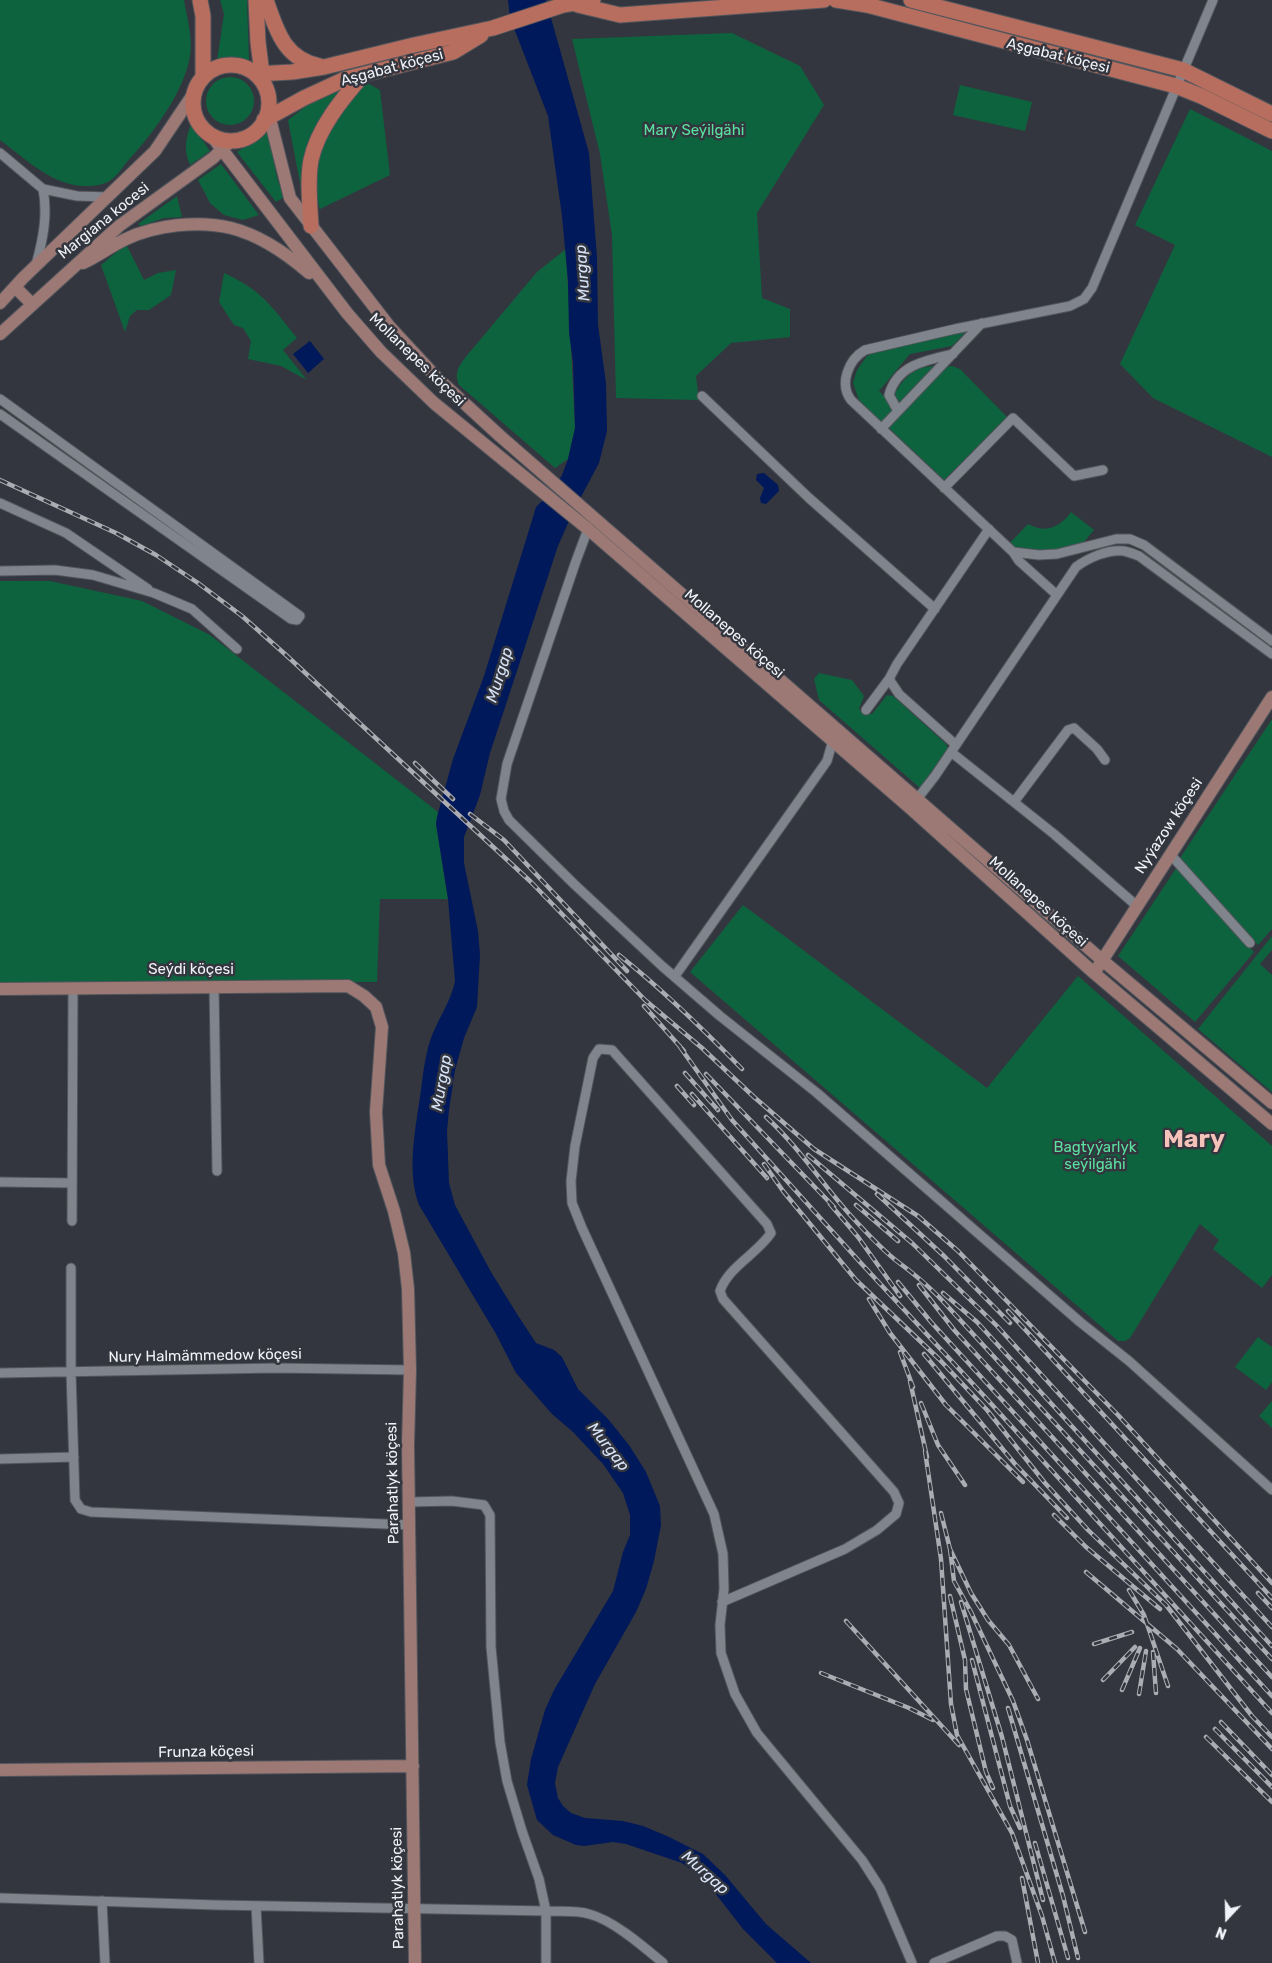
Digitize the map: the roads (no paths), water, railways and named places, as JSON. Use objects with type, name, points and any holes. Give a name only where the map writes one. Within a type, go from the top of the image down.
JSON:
[{"type":"main road","points":[[200,0],[203,16],[203,77]]},
{"type":"main road","points":[[256,0],[260,77],[268,100],[267,116],[251,134],[227,145],[202,127],[195,117],[194,93],[203,77],[212,69],[223,65],[235,65],[246,68],[260,77]]},
{"type":"main road","points":[[266,0],[279,35],[287,47],[306,63],[324,67]]},
{"type":"main road","name":"Aşgabat köçesi","points":[[260,77],[324,67],[500,26],[567,4],[595,3],[620,15],[824,0]]},
{"type":"main road","name":"Aşgabat köçesi","points":[[836,0],[867,5],[1176,86],[1201,96],[1272,131]]},
{"type":"main road","name":"Aşgabat köçesi","points":[[911,0],[1183,70],[1272,114]]},
{"type":"main road","name":"Aşgabat köçesi","points":[[267,116],[345,79],[453,52],[500,26]]},
{"type":"main road","points":[[311,226],[311,159],[331,116],[363,75]]},
{"type":"street","points":[[1057,595],[851,400],[844,384],[846,376],[859,354],[865,350],[982,323],[1070,306],[1084,300],[1092,288],[1213,0]]},
{"type":"street","name":"Margiana kocesi","points":[[0,303],[155,151],[194,93]]},
{"type":"street","name":"Mollanepes köçesi","points":[[267,116],[290,198],[390,326],[439,380],[914,804],[1094,973],[1272,1124]]},
{"type":"street","name":"Mollanepes köçesi","points":[[227,145],[347,313],[381,352],[434,403],[584,525],[833,740],[914,804],[1272,1104]]},
{"type":"street","name":"Margiana kocesi","points":[[0,334],[119,226],[213,158],[227,145]]},
{"type":"street","points":[[0,153],[43,189],[77,196],[107,197]]},
{"type":"street","points":[[36,266],[46,221],[46,202],[43,189]]},
{"type":"street","points":[[72,268],[94,258],[127,238],[159,228],[191,224],[230,228],[263,241],[296,262],[329,289]]},
{"type":"street","points":[[15,287],[32,304]]},
{"type":"street","points":[[881,429],[982,323]]},
{"type":"street","points":[[898,411],[889,395],[893,383],[910,366],[953,354]]},
{"type":"street","points":[[702,396],[808,498],[935,608]]},
{"type":"street","points":[[0,399],[300,616],[297,620],[292,619],[0,414]]},
{"type":"street","points":[[944,488],[1013,418],[1074,476],[1103,470]]},
{"type":"street","points":[[491,448],[500,436]]},
{"type":"street","points":[[123,501],[129,492]]},
{"type":"street","points":[[0,503],[66,533],[154,593]]},
{"type":"street","points":[[584,525],[507,764],[501,799],[509,820],[593,902],[720,1016],[817,1093],[1080,1322],[1128,1361],[1272,1490]]},
{"type":"street","points":[[866,710],[989,529]]},
{"type":"street","points":[[1013,552],[1039,555],[1057,554],[1116,539],[1130,539],[1144,545],[1272,641]]},
{"type":"street","points":[[914,804],[954,749],[1076,567],[1085,560],[1123,550],[1139,556],[1272,654]]},
{"type":"street","points":[[0,571],[55,570],[83,574],[154,593],[192,610],[237,649]]},
{"type":"street","points":[[889,678],[899,694],[954,749],[1137,906]]},
{"type":"street","name":"Nyýazow köçesi","points":[[1094,973],[1272,696]]},
{"type":"street","points":[[1014,802],[1068,730],[1074,728],[1097,749],[1105,760]]},
{"type":"street","points":[[675,976],[827,761],[833,740]]},
{"type":"street","points":[[1170,854],[1250,943]]},
{"type":"street","points":[[214,986],[217,1171]]},
{"type":"street","name":"Seýdi köçesi","points":[[0,989],[348,986],[364,996],[376,1007]]},
{"type":"street","points":[[72,1221],[73,988]]},
{"type":"street","name":"Parahatlyk köçesi","points":[[376,1007],[382,1027],[376,1112],[379,1165],[394,1211],[404,1253],[408,1289],[415,1963]]},
{"type":"street","points":[[722,1602],[845,1549],[877,1530],[896,1514],[899,1503],[894,1492],[723,1299],[720,1291],[723,1281],[765,1242],[771,1232],[767,1224],[612,1050],[599,1049],[592,1058],[575,1146],[571,1181],[572,1203],[714,1514],[723,1554],[724,1589],[722,1602],[720,1625],[721,1653],[735,1694],[757,1733],[862,1860],[880,1888],[912,1963]]},
{"type":"street","points":[[0,1182],[72,1183]]},
{"type":"street","points":[[71,1268],[71,1372],[75,1500],[81,1509],[91,1512],[410,1525]]},
{"type":"street","name":"Nury Halmämmedow köçesi","points":[[0,1373],[276,1368],[410,1370]]},
{"type":"street","points":[[0,1459],[74,1457]]},
{"type":"street","points":[[409,1502],[452,1501],[484,1504],[490,1515],[491,1647],[500,1742],[507,1781],[539,1878],[546,1911],[546,1963]]},
{"type":"street","name":"Frunza köçesi","points":[[0,1770],[412,1766]]},
{"type":"street","points":[[0,1898],[589,1913],[632,1938],[663,1963]]},
{"type":"street","points":[[102,1901],[105,1963]]},
{"type":"street","points":[[256,1906],[259,1963]]},
{"type":"street","points":[[934,1963],[997,1936],[1005,1936],[1012,1940],[1017,1963]]},
{"type":"water","name":"Murgap","points":[[508,0],[546,0],[589,153],[597,258],[598,325],[606,383],[607,431],[599,463],[573,512],[558,546],[490,753],[480,795],[464,837],[464,863],[478,931],[480,955],[477,1007],[464,1038],[455,1070],[449,1110],[447,1131],[449,1183],[455,1205],[491,1272],[517,1314],[536,1343],[554,1350],[562,1357],[578,1389],[608,1419],[629,1445],[646,1472],[660,1506],[661,1525],[646,1589],[636,1612],[595,1684],[558,1767],[555,1783],[558,1798],[571,1813],[585,1818],[623,1821],[643,1826],[703,1854],[725,1875],[766,1924],[811,1963],[777,1963],[743,1929],[705,1880],[682,1863],[626,1844],[613,1842],[584,1846],[576,1845],[553,1835],[537,1820],[527,1785],[531,1759],[545,1710],[554,1690],[613,1591],[623,1552],[630,1535],[630,1515],[623,1493],[603,1464],[573,1432],[552,1414],[516,1373],[496,1334],[419,1205],[415,1192],[413,1148],[425,1059],[430,1041],[455,981],[448,899],[436,824],[437,817],[453,759],[484,676],[536,507],[553,490],[562,475],[568,459],[575,428],[568,281],[562,216],[548,116],[510,18]]},
{"type":"water","points":[[310,341],[324,359],[308,373],[293,354]]},
{"type":"water","points":[[764,473],[778,485],[779,491],[766,504],[761,503],[760,498],[764,488],[756,480],[757,474]]},
{"type":"railway","points":[[0,480],[116,533],[156,555],[242,616],[531,882],[645,1000],[702,1048],[754,1097],[814,1149],[918,1216],[958,1251],[1118,1415],[1272,1583]]},
{"type":"railway","points":[[415,763],[453,799]]},
{"type":"railway","points":[[470,814],[504,840],[627,971]]},
{"type":"railway","points":[[619,955],[682,1010],[742,1069]]},
{"type":"railway","points":[[644,1006],[684,1051]]},
{"type":"railway","points":[[680,1047],[732,1120],[1272,1713]]},
{"type":"railway","points":[[685,1073],[718,1110]]},
{"type":"railway","points":[[706,1074],[834,1207]]},
{"type":"railway","points":[[677,1086],[694,1105]]},
{"type":"railway","points":[[692,1094],[767,1178]]},
{"type":"railway","points":[[766,1117],[800,1153],[840,1204],[862,1228],[886,1252],[939,1297],[1272,1659]]},
{"type":"railway","points":[[808,1155],[912,1243],[997,1326],[1272,1627]]},
{"type":"railway","points":[[764,1164],[783,1191],[856,1280],[939,1359],[987,1410],[1045,1483],[1088,1530],[1166,1605],[1252,1716],[1272,1737]]},
{"type":"railway","points":[[877,1194],[944,1256],[1010,1323]]},
{"type":"railway","points":[[830,1204],[858,1237],[900,1296]]},
{"type":"railway","points":[[856,1205],[898,1241]]},
{"type":"railway","points":[[898,1282],[931,1322],[1272,1696]]},
{"type":"railway","points":[[919,1285],[955,1331],[1272,1677]]},
{"type":"railway","points":[[943,1293],[977,1322],[1272,1646]]},
{"type":"railway","points":[[869,1299],[890,1333],[946,1405],[1023,1482]]},
{"type":"railway","points":[[1008,1311],[1272,1598]]},
{"type":"railway","points":[[900,1352],[913,1387]]},
{"type":"railway","points":[[924,1354],[1015,1464],[1067,1518]]},
{"type":"railway","points":[[910,1381],[927,1457]]},
{"type":"railway","points":[[921,1403],[938,1445],[965,1485]]},
{"type":"railway","points":[[925,1451],[941,1559],[951,1704],[957,1735],[1012,1833],[1042,1916],[1055,1963]]},
{"type":"railway","points":[[941,1513],[950,1549],[971,1593],[988,1620],[1009,1645],[1038,1699]]},
{"type":"railway","points":[[1054,1515],[1086,1547],[1160,1609]]},
{"type":"railway","points":[[950,1549],[954,1581],[971,1612],[1013,1701],[1027,1740],[1085,1932]]},
{"type":"railway","points":[[1086,1572],[1177,1649],[1272,1749]]},
{"type":"railway","points":[[1129,1590],[1144,1615],[1168,1686]]},
{"type":"railway","points":[[1258,1593],[1272,1608]]},
{"type":"railway","points":[[950,1596],[965,1660],[966,1689],[986,1772],[993,1788]]},
{"type":"railway","points":[[961,1602],[1002,1737],[1043,1900]]},
{"type":"railway","points":[[846,1621],[959,1745]]},
{"type":"railway","points":[[1094,1644],[1132,1632]]},
{"type":"railway","points":[[1103,1680],[1135,1647]]},
{"type":"railway","points":[[1122,1690],[1140,1648]]},
{"type":"railway","points":[[1139,1694],[1146,1651]]},
{"type":"railway","points":[[1153,1652],[1156,1693]]},
{"type":"railway","points":[[972,1660],[1010,1806],[1020,1828]]},
{"type":"railway","points":[[821,1673],[909,1708],[933,1720]]},
{"type":"railway","points":[[1008,1708],[1063,1896],[1078,1958]]},
{"type":"railway","points":[[1221,1722],[1272,1775]]},
{"type":"railway","points":[[1215,1729],[1272,1787]]},
{"type":"railway","points":[[1206,1737],[1272,1802]]},
{"type":"railway","points":[[1035,1843],[1068,1958]]},
{"type":"railway","points":[[1022,1878],[1038,1963]]},
{"type":"district","name":"Mary","points":[[1194,1140]]},
{"type":"park label","name":"Mary Seýilgähi","points":[[694,131]]},
{"type":"park label","name":"Bagtyýarlyk seýilgähi","points":[[1095,1156]]}]
